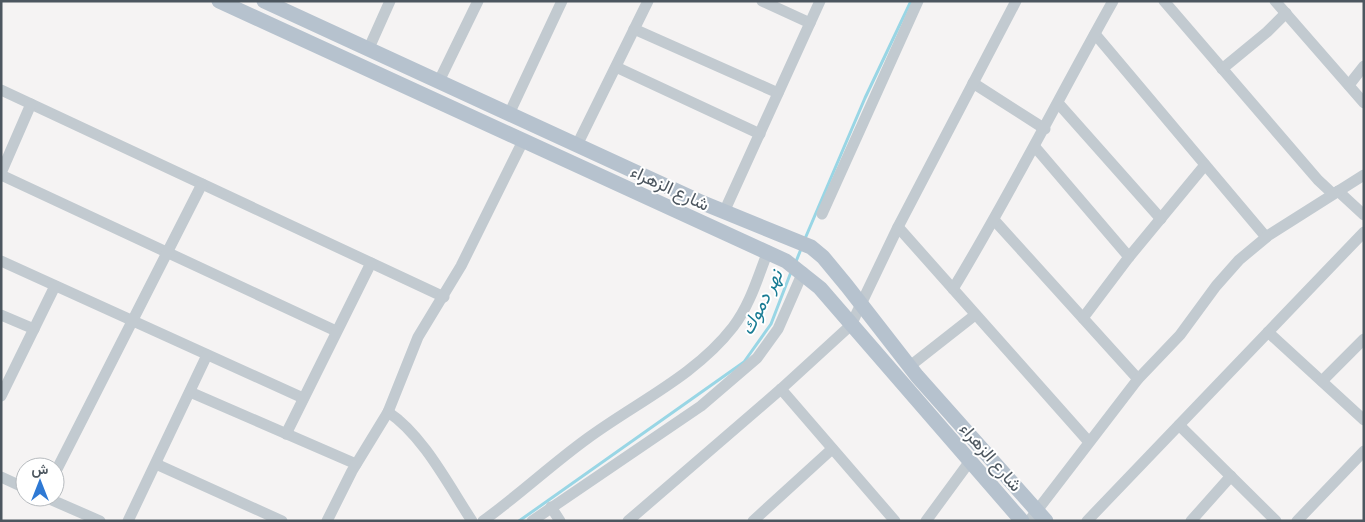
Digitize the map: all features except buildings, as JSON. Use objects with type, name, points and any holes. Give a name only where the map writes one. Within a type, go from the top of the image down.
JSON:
[{"type":"main road","name":"شارع الزهراء","points":[[219,1],[727,235],[771,253],[801,271],[820,288],[1022,521]]},
{"type":"main road","name":"شارع الزهراء","points":[[264,1],[724,212],[811,247],[822,257],[910,366],[1038,517]]},
{"type":"main road","points":[[390,80],[396,74],[400,62]]},
{"type":"main road","points":[[409,88],[410,79],[416,70]]},
{"type":"street","points":[[369,48],[390,1]]},
{"type":"street","points":[[439,81],[478,1]]},
{"type":"street","points":[[509,114],[562,1]]},
{"type":"street","points":[[577,145],[648,1]]},
{"type":"street","points":[[762,1],[810,23]]},
{"type":"street","points":[[724,212],[820,1]]},
{"type":"street","points":[[822,214],[918,1]]},
{"type":"street","points":[[628,521],[781,389],[851,325],[898,227],[1016,1]]},
{"type":"street","points":[[953,289],[995,220],[1113,1]]},
{"type":"street","points":[[1164,1],[1318,180],[1364,215]]},
{"type":"street","points":[[1275,1],[1364,103]]},
{"type":"street","points":[[1222,68],[1267,32],[1286,13]]},
{"type":"street","points":[[634,29],[778,93]]},
{"type":"street","points":[[1095,34],[1266,237]]},
{"type":"street","points":[[1348,84],[1364,66]]},
{"type":"street","points":[[616,67],[760,134]]},
{"type":"street","points":[[973,83],[1044,129]]},
{"type":"street","points":[[1,90],[444,296]]},
{"type":"street","points":[[1058,103],[1161,218]]},
{"type":"street","points":[[31,104],[1,175],[336,332]]},
{"type":"street","points":[[327,521],[356,464],[388,412],[418,336],[444,296],[522,141]]},
{"type":"street","points":[[1035,147],[1129,257]]},
{"type":"street","points":[[1083,318],[1129,257],[1205,165]]},
{"type":"street","points":[[1038,517],[1089,442],[1138,379],[1180,335],[1216,286],[1255,245],[1364,174]]},
{"type":"street","points":[[63,457],[202,184]]},
{"type":"street","points":[[995,220],[1138,379]]},
{"type":"street","points":[[898,227],[1089,442]]},
{"type":"street","points":[[1087,521],[1364,232]]},
{"type":"street","points":[[483,521],[588,438],[680,376],[718,345],[734,326],[747,306],[771,253]]},
{"type":"street","points":[[1,261],[303,398]]},
{"type":"street","points":[[286,434],[371,262]]},
{"type":"street","points":[[532,521],[701,406],[757,358],[778,330],[801,271]]},
{"type":"street","points":[[1,396],[55,286]]},
{"type":"street","points":[[1,314],[34,329]]},
{"type":"street","points":[[910,366],[976,314]]},
{"type":"street","points":[[1268,332],[1364,420]]},
{"type":"street","points":[[1322,381],[1364,339]]},
{"type":"street","points":[[128,521],[208,355]]},
{"type":"street","points":[[781,389],[895,521]]},
{"type":"street","points":[[190,392],[356,464]]},
{"type":"street","points":[[388,412],[400,420],[417,439],[472,521]]},
{"type":"street","points":[[1179,425],[1276,521]]},
{"type":"street","points":[[753,521],[832,448]]},
{"type":"street","points":[[1297,521],[1364,451]]},
{"type":"street","points":[[926,521],[970,461]]},
{"type":"street","points":[[156,464],[282,521]]},
{"type":"street","points":[[1191,521],[1231,476]]},
{"type":"street","points":[[1,478],[15,484]]},
{"type":"street","points":[[64,507],[84,518],[100,521]]},
{"type":"street","points":[[551,507],[560,521]]},
{"type":"waterway","name":"نهر دموك","points":[[804,241],[865,98],[911,1]]},
{"type":"waterway","name":"نهر دموك","points":[[795,264],[801,249]]},
{"type":"waterway","name":"نهر دموك","points":[[519,521],[744,362],[771,324],[791,272]]}]
